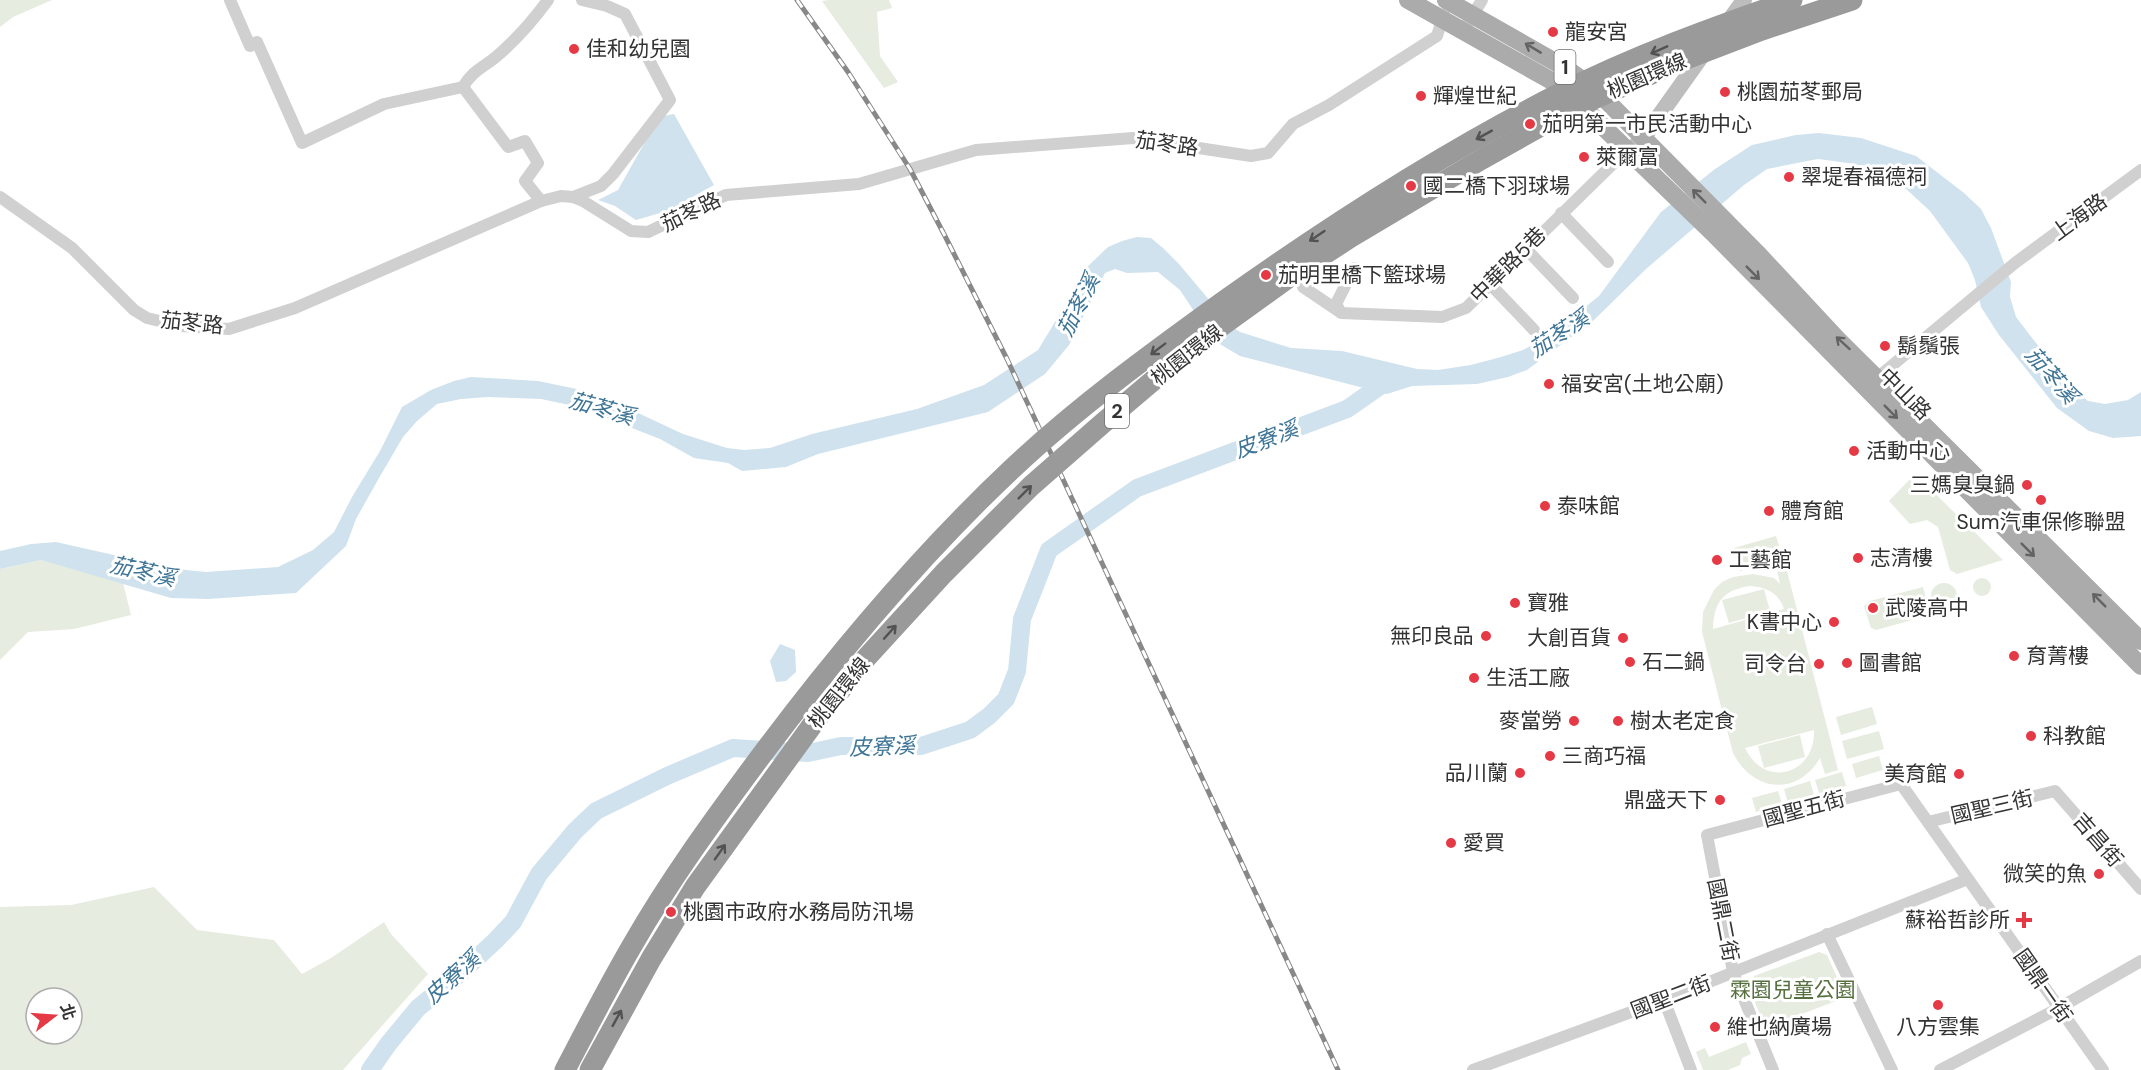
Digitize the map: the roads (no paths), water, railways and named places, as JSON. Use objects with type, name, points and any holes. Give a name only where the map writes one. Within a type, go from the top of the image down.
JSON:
[{"type":"highway","name":"桃園環線","points":[[565,1070],[633,943],[729,799],[774,737],[850,642],[923,558],[1022,459],[1088,402],[1180,332],[1294,252],[1400,184],[1561,93],[1675,43],[1792,0]]},
{"type":"highway","name":"桃園環線","points":[[590,1070],[651,959],[695,887],[813,724],[867,657],[944,573],[1031,486],[1103,423],[1196,345],[1288,279],[1351,237],[1492,153],[1575,107],[1681,61],[1762,30],[1852,0]]},
{"type":"main road","name":"1","points":[[1408,0],[1550,80],[1628,151],[1666,175]]},
{"type":"main road","name":"1","points":[[1448,1],[1477,7],[1594,88],[1644,136],[1666,175]]},
{"type":"main road","name":"中山路","points":[[1666,175],[1872,382],[2141,666]]},
{"type":"main road","name":"中山路","points":[[1872,382],[2141,641]]},
{"type":"street","points":[[230,0],[250,46],[257,42],[302,143],[384,104],[463,87],[470,75],[495,58],[526,30],[548,0]]},
{"type":"street","points":[[573,197],[601,186],[670,100],[625,14],[607,6],[582,0]]},
{"type":"street","points":[[1628,151],[1644,136],[1690,69],[1744,0]]},
{"type":"street","name":"茄苳路","points":[[0,197],[72,248],[134,310],[147,318],[180,326],[230,329],[295,308],[541,201],[561,196],[583,201],[631,231],[648,232],[726,195],[859,184],[975,150],[1133,138],[1251,156],[1268,153],[1293,124],[1329,105],[1437,36],[1448,1]]},
{"type":"street","points":[[1463,31],[1477,7]]},
{"type":"street","points":[[463,87],[508,147],[525,141],[538,163],[525,181],[541,201]]},
{"type":"street","name":"中華路5巷","points":[[1341,313],[1442,317],[1466,308],[1561,213],[1628,151]]},
{"type":"street","name":"上海路","points":[[1872,382],[2016,263],[2141,170]]},
{"type":"street","points":[[1561,213],[1608,262]]},
{"type":"street","points":[[1526,249],[1573,298]]},
{"type":"street","points":[[1341,313],[1336,304],[1354,268]]},
{"type":"street","points":[[1490,284],[1534,330]]},
{"type":"street","points":[[1302,287],[1341,313]]},
{"type":"street","name":"國鼎一街","points":[[1901,784],[2103,1070]]},
{"type":"street","name":"國聖五街","points":[[1707,835],[1901,784]]},
{"type":"street","name":"國聖三街","points":[[1928,822],[2055,792]]},
{"type":"street","name":"吉昌街","points":[[2055,792],[2141,889]]},
{"type":"street","name":"國鼎二街","points":[[1707,835],[1734,972],[1773,1070]]},
{"type":"street","name":"國聖二街","points":[[1473,1070],[1664,1000],[1968,879]]},
{"type":"street","points":[[1827,934],[1892,1070]]},
{"type":"street","points":[[1940,1070],[2060,1008],[2141,961]]},
{"type":"street","points":[[1664,1000],[1691,1070]]},
{"type":"water","points":[[674,114],[714,185],[667,211],[636,220],[615,206],[598,200],[618,190],[659,117]]},
{"type":"water","name":"茄苳溪","points":[[1819,133],[1861,138],[1916,156],[1964,193],[1981,209],[1991,228],[2011,282],[2010,297],[2016,317],[2069,386],[2088,401],[2105,404],[2128,400],[2141,392],[2141,436],[2113,438],[2089,431],[2057,408],[1999,335],[1981,307],[1975,280],[1968,263],[1930,211],[1891,175],[1855,164],[1818,159],[1767,169],[1744,185],[1646,269],[1594,320],[1527,370],[1477,384],[1412,386],[1387,394],[1240,356],[1213,340],[1180,290],[1158,272],[1127,273],[1115,269],[1105,273],[1069,345],[1045,374],[988,412],[818,454],[786,467],[742,471],[728,463],[694,458],[660,439],[579,407],[541,399],[488,397],[461,399],[437,404],[403,437],[356,519],[346,546],[296,593],[208,599],[171,598],[41,560],[0,569],[0,551],[31,544],[56,542],[176,569],[206,572],[278,567],[313,550],[334,532],[402,407],[431,390],[471,377],[538,381],[577,389],[621,405],[683,434],[727,448],[744,450],[770,448],[812,434],[917,409],[984,385],[1038,350],[1084,270],[1108,247],[1137,237],[1151,238],[1163,248],[1231,326],[1240,332],[1291,348],[1342,351],[1417,369],[1438,370],[1471,365],[1523,350],[1553,333],[1599,296],[1661,212],[1715,169],[1752,145],[1796,135]]},
{"type":"water","points":[[780,644],[795,650],[796,672],[786,681],[776,682],[770,661]]},
{"type":"waterway","name":"皮寮溪","points":[[370,1070],[418,1008],[465,969],[513,922],[539,874],[575,831],[596,811],[667,776],[733,748],[808,753],[841,746],[921,746],[970,730],[1006,699],[1017,671],[1022,619],[1049,550],[1137,488],[1347,409],[1393,377]]},
{"type":"railway","points":[[797,0],[848,72],[910,169],[946,238],[1007,359],[1338,1070]]},
{"type":"place","name":"龍安宮","points":[[1553,32]]},
{"type":"place","name":"佳和幼兒園","points":[[574,49]]},
{"type":"place","name":"桃園茄苳郵局","points":[[1725,92]]},
{"type":"place","name":"輝煌世紀","points":[[1421,96]]},
{"type":"place","name":"茄明第一市民活動中心","points":[[1530,124]]},
{"type":"place","name":"萊爾富","points":[[1584,157]]},
{"type":"place","name":"翠堤春福德祠","points":[[1789,177]]},
{"type":"place","name":"國二橋下羽球場","points":[[1411,186]]},
{"type":"place","name":"茄明里橋下籃球場","points":[[1266,275]]},
{"type":"place","name":"鬍鬚張","points":[[1885,346]]},
{"type":"place","name":"福安宮(土地公廟)","points":[[1549,384]]},
{"type":"place","name":"活動中心","points":[[1854,451]]},
{"type":"place","name":"三媽臭臭鍋","points":[[2027,485]]},
{"type":"place","name":"Sum汽車保修聯盟","points":[[2041,500]]},
{"type":"place","name":"泰味館","points":[[1545,506]]},
{"type":"place","name":"體育館","points":[[1769,511]]},
{"type":"place","name":"志清樓","points":[[1858,558]]},
{"type":"place","name":"工藝館","points":[[1717,560]]},
{"type":"place","name":"寶雅","points":[[1515,603]]},
{"type":"place","name":"武陵高中","points":[[1873,608]]},
{"type":"place","name":"K書中心","points":[[1834,622]]},
{"type":"place","name":"無印良品","points":[[1486,636]]},
{"type":"place","name":"大創百貨","points":[[1623,638]]},
{"type":"place","name":"育菁樓","points":[[2014,656]]},
{"type":"place","name":"石二鍋","points":[[1630,662]]},
{"type":"place","name":"圖書館","points":[[1847,663]]},
{"type":"place","name":"司令台","points":[[1819,664]]},
{"type":"place","name":"生活工廠","points":[[1474,678]]},
{"type":"place","name":"麥當勞","points":[[1574,721]]},
{"type":"place","name":"樹太老定食","points":[[1618,721]]},
{"type":"place","name":"科教館","points":[[2031,736]]},
{"type":"place","name":"三商巧福","points":[[1550,756]]},
{"type":"place","name":"品川蘭","points":[[1520,773]]},
{"type":"place","name":"美育館","points":[[1959,774]]},
{"type":"place","name":"鼎盛天下","points":[[1720,800]]},
{"type":"place","name":"愛買","points":[[1451,843]]},
{"type":"place","name":"微笑的魚","points":[[2099,874]]},
{"type":"place","name":"桃園市政府水務局防汛場","points":[[671,912]]},
{"type":"place","name":"蘇裕哲診所","points":[[2024,920]]},
{"type":"place","name":"八方雲集","points":[[1938,1005]]},
{"type":"place","name":"維也納廣場","points":[[1715,1027]]},
{"type":"park label","name":"霖園兒童公園","points":[[1793,990]]}]
